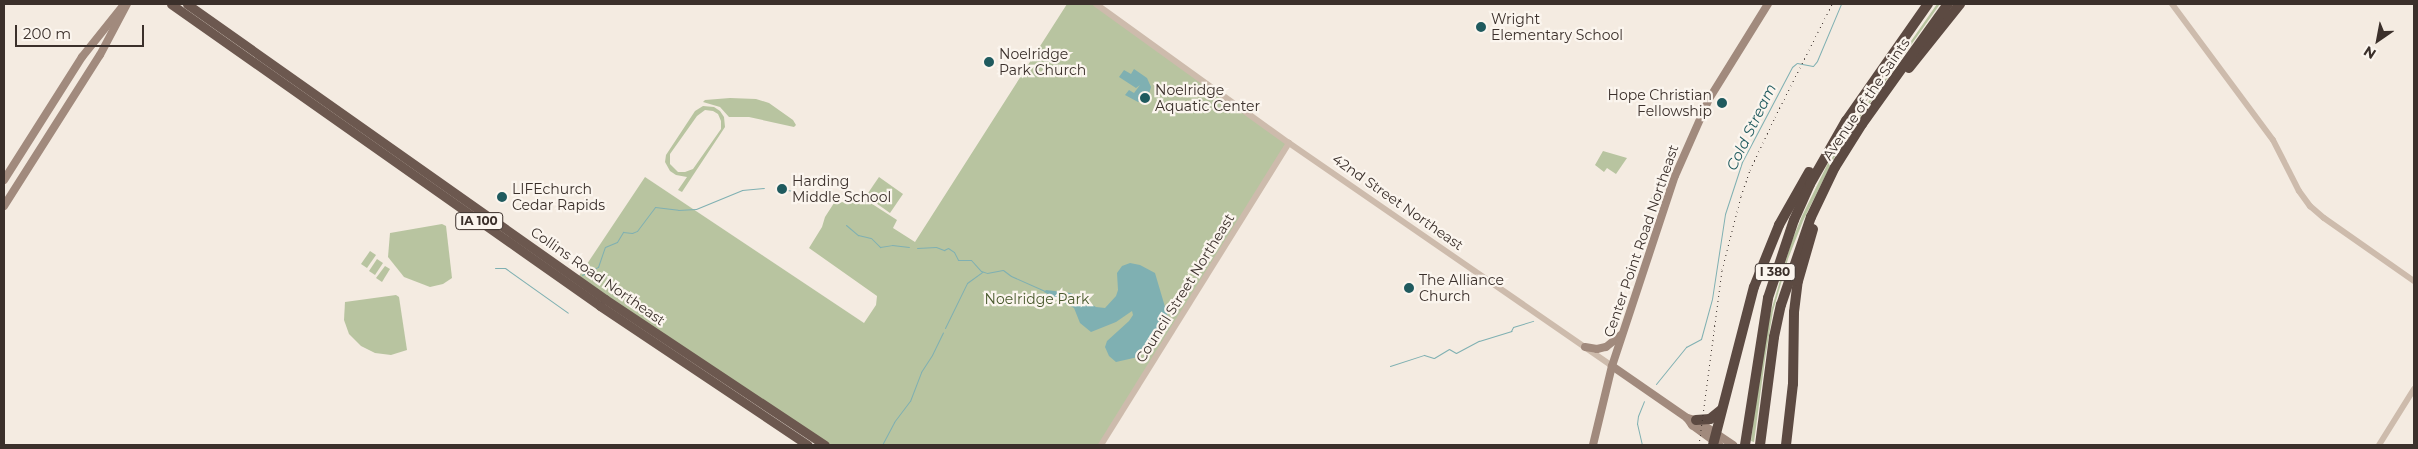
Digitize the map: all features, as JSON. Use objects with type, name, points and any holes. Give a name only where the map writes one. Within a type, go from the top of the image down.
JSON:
[{"type":"highway","name":"Collins Road Northeast","points":[[171,4],[600,306],[808,445]]},
{"type":"highway","name":"Collins Road Northeast","points":[[187,4],[605,299],[825,445]]},
{"type":"highway","name":"Avenue of the Saints","points":[[1745,441],[1764,316],[1783,249],[1810,184],[1846,121],[1928,4]]},
{"type":"highway","name":"Avenue of the Saints","points":[[1760,445],[1774,337],[1781,305],[1806,230],[1835,168],[1948,4]]},
{"type":"highway","points":[[1887,90],[1924,51],[1960,4]]},
{"type":"highway","points":[[1716,441],[1744,322],[1767,252],[1786,212],[1827,142],[1846,121]]},
{"type":"highway","points":[[1786,445],[1793,384],[1794,312],[1798,281],[1814,226],[1835,168]]},
{"type":"highway","points":[[1692,419],[1713,418],[1723,408]]},
{"type":"main road","points":[[4,180],[82,57],[126,4]]},
{"type":"main road","points":[[4,206],[90,72],[126,4]]},
{"type":"main road","name":"Center Point Road Northeast","points":[[1594,445],[1612,366],[1674,176],[1718,84],[1768,4]]},
{"type":"main road","points":[[1585,347],[1597,350],[1606,347],[1622,334]]},
{"type":"main road","name":"42nd Street Northeast","points":[[1612,366],[1692,419],[1716,441],[1733,445]]},
{"type":"street","name":"42nd Street Northeast","points":[[1096,4],[1289,143],[1612,366]]},
{"type":"street","points":[[2172,4],[2273,140],[2294,183],[2310,206],[2324,218],[2414,281]]},
{"type":"street","name":"Council Street Northeast","points":[[1101,445],[1289,143]]},
{"type":"street","points":[[2379,445],[2414,389]]},
{"type":"green space","name":"Noelridge Park","points":[[1067,4],[1096,4],[1289,143],[1101,445],[825,445],[577,279],[645,177],[864,323],[876,305],[877,296],[809,248],[822,227],[825,217],[834,203],[866,200],[897,220],[893,228],[915,242]]},
{"type":"green space","points":[[1937,4],[1940,4],[1841,144],[1803,221],[1788,259],[1773,311],[1754,442],[1751,441],[1759,375],[1769,318],[1791,243],[1802,216],[1828,163],[1846,134]]},
{"type":"green space","points":[[730,98],[756,99],[769,103],[793,120],[796,125],[794,127],[749,117],[729,117],[720,107],[703,102],[705,100]]},
{"type":"green space","points":[[703,106],[714,107],[724,117],[725,127],[682,192],[678,190],[687,177],[676,175],[670,171],[665,162],[666,155],[695,111]],"holes":[[[705,110],[718,114],[721,121],[721,129],[693,169],[678,172],[670,164],[670,154],[697,116]]]},
{"type":"green space","points":[[1603,151],[1627,158],[1616,174],[1607,168],[1604,172],[1595,165]]},
{"type":"green space","points":[[879,177],[903,194],[890,213],[866,196]]},
{"type":"green space","points":[[1657,186],[1662,192],[1658,204],[1654,206],[1649,202]]},
{"type":"green space","points":[[442,224],[446,226],[452,278],[443,284],[430,287],[404,277],[388,257],[390,233]]},
{"type":"green space","points":[[370,251],[376,255],[367,268],[361,264]]},
{"type":"green space","points":[[377,259],[383,263],[375,275],[369,271]]},
{"type":"green space","points":[[385,266],[390,269],[382,282],[376,278]]},
{"type":"green space","points":[[396,295],[399,297],[407,350],[391,355],[375,353],[361,346],[349,334],[344,320],[345,302]]},
{"type":"water","points":[[1134,69],[1147,78],[1151,87],[1148,97],[1138,102],[1125,95],[1129,90],[1134,93],[1140,85],[1136,88],[1119,77],[1124,70],[1131,74]]},
{"type":"water","points":[[1130,263],[1140,265],[1155,273],[1168,317],[1146,350],[1138,357],[1116,362],[1109,356],[1105,347],[1107,341],[1129,321],[1133,315],[1132,311],[1116,322],[1091,332],[1080,323],[1074,308],[1044,292],[1046,290],[1071,293],[1096,307],[1105,308],[1116,296],[1118,290],[1117,273],[1122,266]]},
{"type":"waterway","name":"Cold Stream","points":[[1656,384],[1686,347],[1701,339],[1712,299],[1725,214],[1742,162],[1792,67],[1797,63],[1813,66],[1817,61],[1841,4]]},
{"type":"waterway","points":[[582,275],[598,267],[605,247],[617,242],[623,232],[632,233],[637,231],[655,207],[678,210],[696,209],[742,190],[764,188]]},
{"type":"waterway","points":[[776,189],[796,191]]},
{"type":"waterway","points":[[846,225],[858,235],[871,238],[880,247],[892,245],[909,247]]},
{"type":"waterway","points":[[917,248],[936,247],[944,250],[948,248],[954,252],[958,260],[971,260],[981,271],[987,273],[1003,270],[1011,276],[1045,291]]},
{"type":"waterway","points":[[495,268],[505,268],[568,313]]},
{"type":"waterway","points":[[945,328],[967,283],[982,272]]},
{"type":"waterway","points":[[1390,366],[1424,355],[1434,358],[1449,349],[1456,353],[1479,341],[1511,331],[1513,327],[1533,321]]},
{"type":"waterway","points":[[882,445],[894,422],[910,401],[921,372],[943,332]]},
{"type":"waterway","name":"Cold Stream","points":[[1642,445],[1637,424],[1644,401]]},
{"type":"railway","points":[[1699,445],[1722,270],[1741,196],[1750,170],[1775,117],[1832,4]]},
{"type":"place","name":"Wright Elementary School","points":[[1481,27]]},
{"type":"place","name":"Noelridge Park Church","points":[[989,62]]},
{"type":"place","name":"Noelridge Aquatic Center","points":[[1145,98]]},
{"type":"place","name":"Hope Christian Fellowship","points":[[1722,103]]},
{"type":"place","name":"Harding Middle School","points":[[782,189]]},
{"type":"place","name":"LIFEchurch Cedar Rapids","points":[[502,197]]},
{"type":"place","name":"The Alliance Church","points":[[1409,288]]}]
